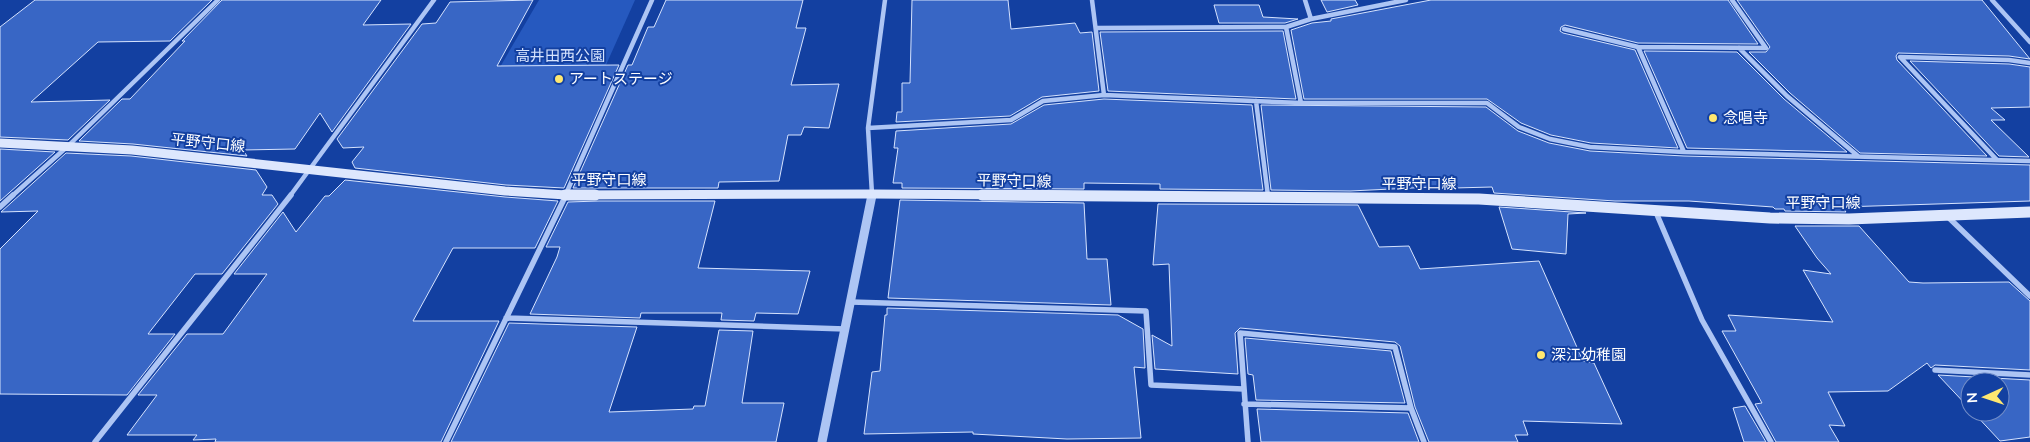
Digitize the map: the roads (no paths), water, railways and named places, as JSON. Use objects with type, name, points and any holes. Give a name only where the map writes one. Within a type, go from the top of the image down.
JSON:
[{"type":"main road","name":"平野守口線","points":[[0,143],[132,150],[505,191],[566,195],[872,194],[1479,199],[1770,218],[1849,219],[2030,212]]},
{"type":"street","points":[[0,207],[68,146],[218,0]]},
{"type":"street","points":[[95,442],[311,170],[434,0]]},
{"type":"street","points":[[446,442],[566,195],[652,0]]},
{"type":"street","points":[[822,442],[872,194],[868,128],[885,0]]},
{"type":"street","points":[[1092,0],[1104,94]]},
{"type":"street","points":[[1305,0],[1311,18]]},
{"type":"street","points":[[1096,28],[1286,27],[1311,18],[1406,0]]},
{"type":"street","points":[[1564,29],[1638,48],[1766,48],[1732,0]]},
{"type":"street","points":[[1986,0],[1992,0],[2030,42]]},
{"type":"street","points":[[1286,27],[1301,103]]},
{"type":"street","points":[[1638,48],[1684,152]]},
{"type":"street","points":[[1739,48],[1788,96],[1858,156]]},
{"type":"street","points":[[1997,160],[1900,57],[2009,60],[2030,63]]},
{"type":"street","points":[[868,128],[1011,120],[1043,101],[1104,94],[1301,103],[1486,103],[1519,127],[1550,139],[1590,147],[1684,152],[2030,161]]},
{"type":"street","points":[[1256,101],[1268,198]]},
{"type":"street","points":[[1654,210],[1702,320],[1771,442]]},
{"type":"street","points":[[1946,214],[2030,296]]},
{"type":"street","points":[[851,302],[1146,311],[1151,385],[1243,389]]},
{"type":"street","points":[[506,318],[845,329]]},
{"type":"street","points":[[1248,442],[1240,333],[1395,347],[1411,408],[1424,442]]},
{"type":"street","points":[[1935,370],[2030,376]]},
{"type":"street","points":[[1244,404],[1411,408]]},
{"type":"place","name":"アートステージ","points":[[559,79]]},
{"type":"place","name":"念唱寺","points":[[1713,118]]},
{"type":"place","name":"深江幼稚園","points":[[1541,355]]},
{"type":"park label","name":"高井田西公園","points":[[560,56]]}]
